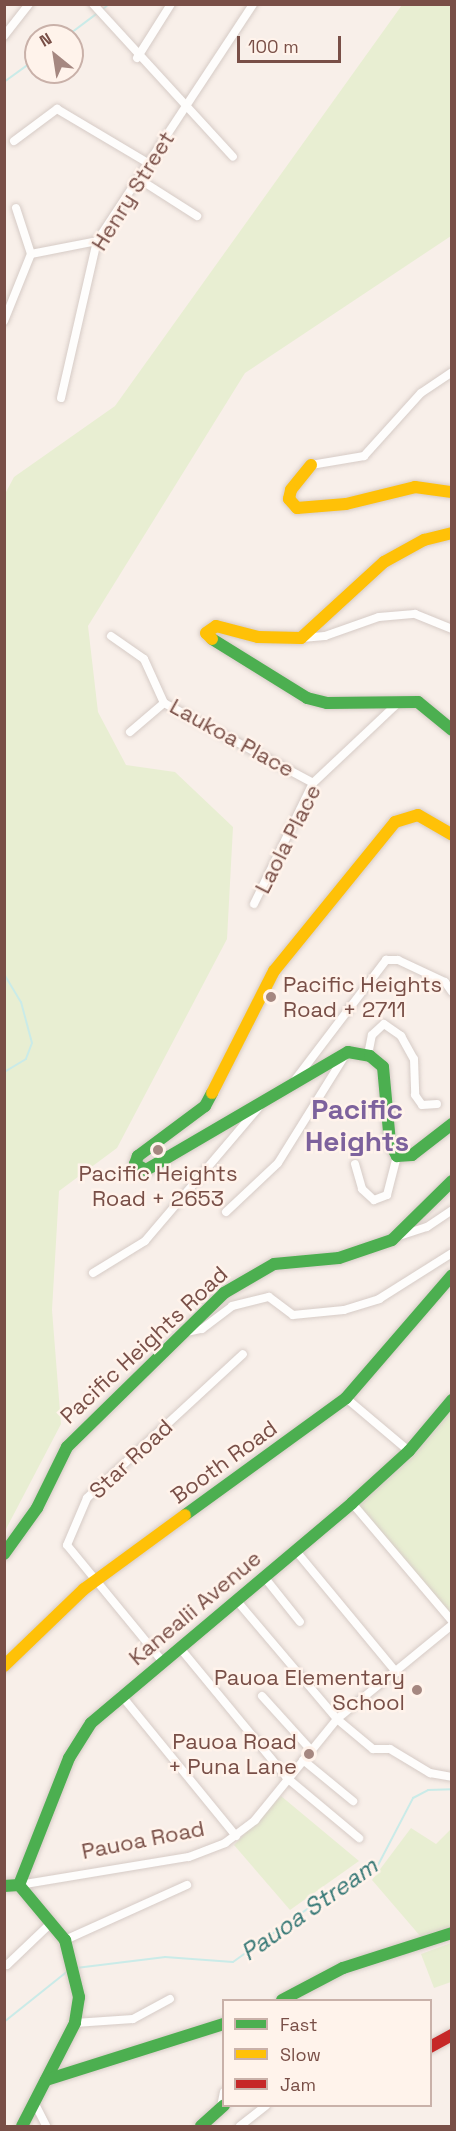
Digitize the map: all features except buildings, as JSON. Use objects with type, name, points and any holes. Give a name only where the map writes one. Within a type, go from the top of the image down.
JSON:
[{"type":"street","points":[[4,36],[29,4]]},
{"type":"street","points":[[137,58],[171,4]]},
{"type":"street","name":"Henry Street","points":[[61,398],[97,241],[187,108],[253,4]]},
{"type":"street","points":[[93,5],[137,58],[233,157]]},
{"type":"street","points":[[14,141],[57,109],[148,163]]},
{"type":"street","points":[[139,179],[197,216]]},
{"type":"street","points":[[4,321],[31,254],[16,208]]},
{"type":"street","points":[[31,254],[97,241]]},
{"type":"street","points":[[452,372],[421,393],[372,451],[351,460],[311,465],[291,490],[289,499],[297,508],[346,504],[415,487],[452,492]]},
{"type":"street","points":[[301,638],[384,562],[424,540],[452,533]]},
{"type":"street","points":[[452,629],[415,614],[379,617],[325,636],[258,637],[216,626],[206,633],[223,651],[318,702],[401,700],[427,705],[452,730]]},
{"type":"street","name":"Laukoa Place","points":[[111,636],[144,659],[164,703],[313,783]]},
{"type":"street","name":"Laola Place","points":[[254,904],[313,783],[401,700]]},
{"type":"street","points":[[130,732],[164,703]]},
{"type":"street","points":[[355,1164],[362,1189],[374,1200],[387,1195],[397,1156],[390,1143],[385,1072],[368,1055],[348,1052],[295,1080],[146,1170],[135,1166],[138,1156],[205,1106],[274,971],[395,822],[418,815],[452,836]]},
{"type":"street","points":[[295,1080],[386,960],[398,960],[445,982],[452,992]]},
{"type":"street","points":[[368,1055],[372,1035],[384,1024],[401,1036],[414,1059],[415,1095],[422,1105],[438,1104]]},
{"type":"street","points":[[226,1212],[278,1163],[348,1052]]},
{"type":"street","points":[[93,1273],[145,1240],[263,1101]]},
{"type":"street","points":[[397,1156],[412,1155],[452,1124]]},
{"type":"street","name":"Pacific Heights Road","points":[[4,1554],[37,1508],[67,1447],[224,1293],[266,1267],[339,1258],[399,1236],[452,1181]]},
{"type":"street","points":[[399,1236],[427,1227],[452,1210]]},
{"type":"street","points":[[186,1332],[202,1329],[232,1306],[269,1297],[293,1315],[344,1310],[379,1299],[452,1253]]},
{"type":"street","name":"Booth Road","points":[[4,1666],[98,1579],[346,1398],[450,1281]]},
{"type":"street","name":"Star Road","points":[[163,1662],[98,1579],[67,1545],[87,1498],[243,1354]]},
{"type":"street","points":[[346,1398],[409,1451]]},
{"type":"street","name":"Kanealii Avenue","points":[[19,1885],[76,1743],[122,1695],[265,1578],[352,1503],[409,1451],[452,1400]]},
{"type":"street","points":[[352,1503],[452,1623]]},
{"type":"street","points":[[296,1551],[398,1673]]},
{"type":"street","points":[[265,1578],[300,1622]]},
{"type":"street","points":[[237,1601],[337,1719],[373,1749],[390,1749],[430,1773],[452,1777]]},
{"type":"street","name":"Pauoa Road","points":[[4,1886],[189,1857],[236,1836],[337,1719],[398,1673],[452,1623]]},
{"type":"street","points":[[180,1648],[287,1778],[359,1838]]},
{"type":"street","points":[[122,1695],[236,1836]]},
{"type":"street","points":[[262,1696],[310,1749]]},
{"type":"street","points":[[303,1760],[353,1801]]},
{"type":"street","points":[[19,1885],[65,1940],[77,1974],[75,2023],[22,2127]]},
{"type":"street","points":[[65,1940],[187,1885]]},
{"type":"street","points":[[7,1965],[51,1923]]},
{"type":"street","points":[[286,1999],[343,1968],[452,1933]]},
{"type":"street","points":[[75,2023],[133,2019],[170,1998]]},
{"type":"street","points":[[46,2080],[222,2025]]},
{"type":"street","points":[[432,2046],[452,2035]]},
{"type":"street","points":[[34,2102],[46,2127]]},
{"type":"street","points":[[201,2127],[222,2106]]},
{"type":"street","points":[[240,2127],[265,2107]]},
{"type":"green space","points":[[402,5],[451,5],[451,236],[245,373],[88,626],[98,712],[126,765],[175,772],[233,827],[227,939],[117,1148],[59,1191],[52,1310],[61,1424],[5,1531],[5,494],[14,477],[115,406]]},
{"type":"green space","points":[[451,1405],[451,1614],[449,1614],[355,1504]]},
{"type":"green space","points":[[281,1796],[359,1861],[290,1910],[234,1845]]},
{"type":"green space","points":[[411,1828],[436,1844],[451,1829],[451,1927],[421,1937],[372,1880]]},
{"type":"green space","points":[[451,1943],[451,1982],[434,1988],[421,1954]]},
{"type":"waterway","points":[[102,10],[109,4]]},
{"type":"waterway","points":[[83,24],[97,13]]},
{"type":"waterway","points":[[4,82],[24,68]]},
{"type":"waterway","points":[[4,974],[21,1002],[32,1043],[26,1059],[4,1072]]},
{"type":"waterway","name":"Pauoa Stream","points":[[76,1968],[165,1957],[233,1962],[334,1890],[377,1867],[413,1798],[428,1790],[452,1789]]},
{"type":"waterway","name":"Pauoa Stream","points":[[4,2022],[68,1971]]},
{"type":"traffic: fast","points":[[212,639],[307,698],[327,703],[418,702],[452,730]]},
{"type":"traffic: fast","points":[[212,1093],[205,1106],[138,1156],[135,1164],[146,1170],[348,1052],[370,1056],[383,1067],[390,1143],[397,1156],[412,1155],[452,1124]]},
{"type":"traffic: fast","points":[[4,1554],[37,1508],[67,1447],[224,1293],[274,1264],[339,1258],[392,1240],[452,1181]]},
{"type":"traffic: fast","points":[[185,1515],[346,1398],[452,1275]]},
{"type":"traffic: fast","points":[[19,1885],[69,1758],[91,1723],[352,1503],[409,1451],[452,1400]]},
{"type":"traffic: fast","points":[[19,1885],[65,1940],[79,1997],[75,2023],[22,2126]]},
{"type":"traffic: fast","points":[[4,1886],[19,1885]]},
{"type":"traffic: fast","points":[[284,1999],[343,1968],[452,1933]]},
{"type":"traffic: fast","points":[[46,2080],[222,2025]]},
{"type":"traffic: fast","points":[[201,2126],[222,2107]]},
{"type":"traffic: slow","points":[[311,465],[291,490],[289,499],[297,508],[346,504],[415,487],[452,492]]},
{"type":"traffic: slow","points":[[212,639],[206,633],[216,626],[258,637],[301,638],[384,562],[424,540],[452,533]]},
{"type":"traffic: slow","points":[[212,1093],[274,971],[395,822],[418,815],[452,835]]},
{"type":"traffic: slow","points":[[4,1666],[84,1589],[185,1515]]},
{"type":"traffic: jam","points":[[432,2046],[452,2035]]},
{"type":"place","name":"Pacific Heights Road + 2711","points":[[271,997]]},
{"type":"place","name":"Pacific Heights Road + 2653","points":[[158,1150]]},
{"type":"place","name":"Pauoa Elementary School","points":[[417,1690]]},
{"type":"place","name":"Pauoa Road + Puna Lane","points":[[309,1754]]},
{"type":"district","name":"Pacific Heights","points":[[357,1125]]}]
